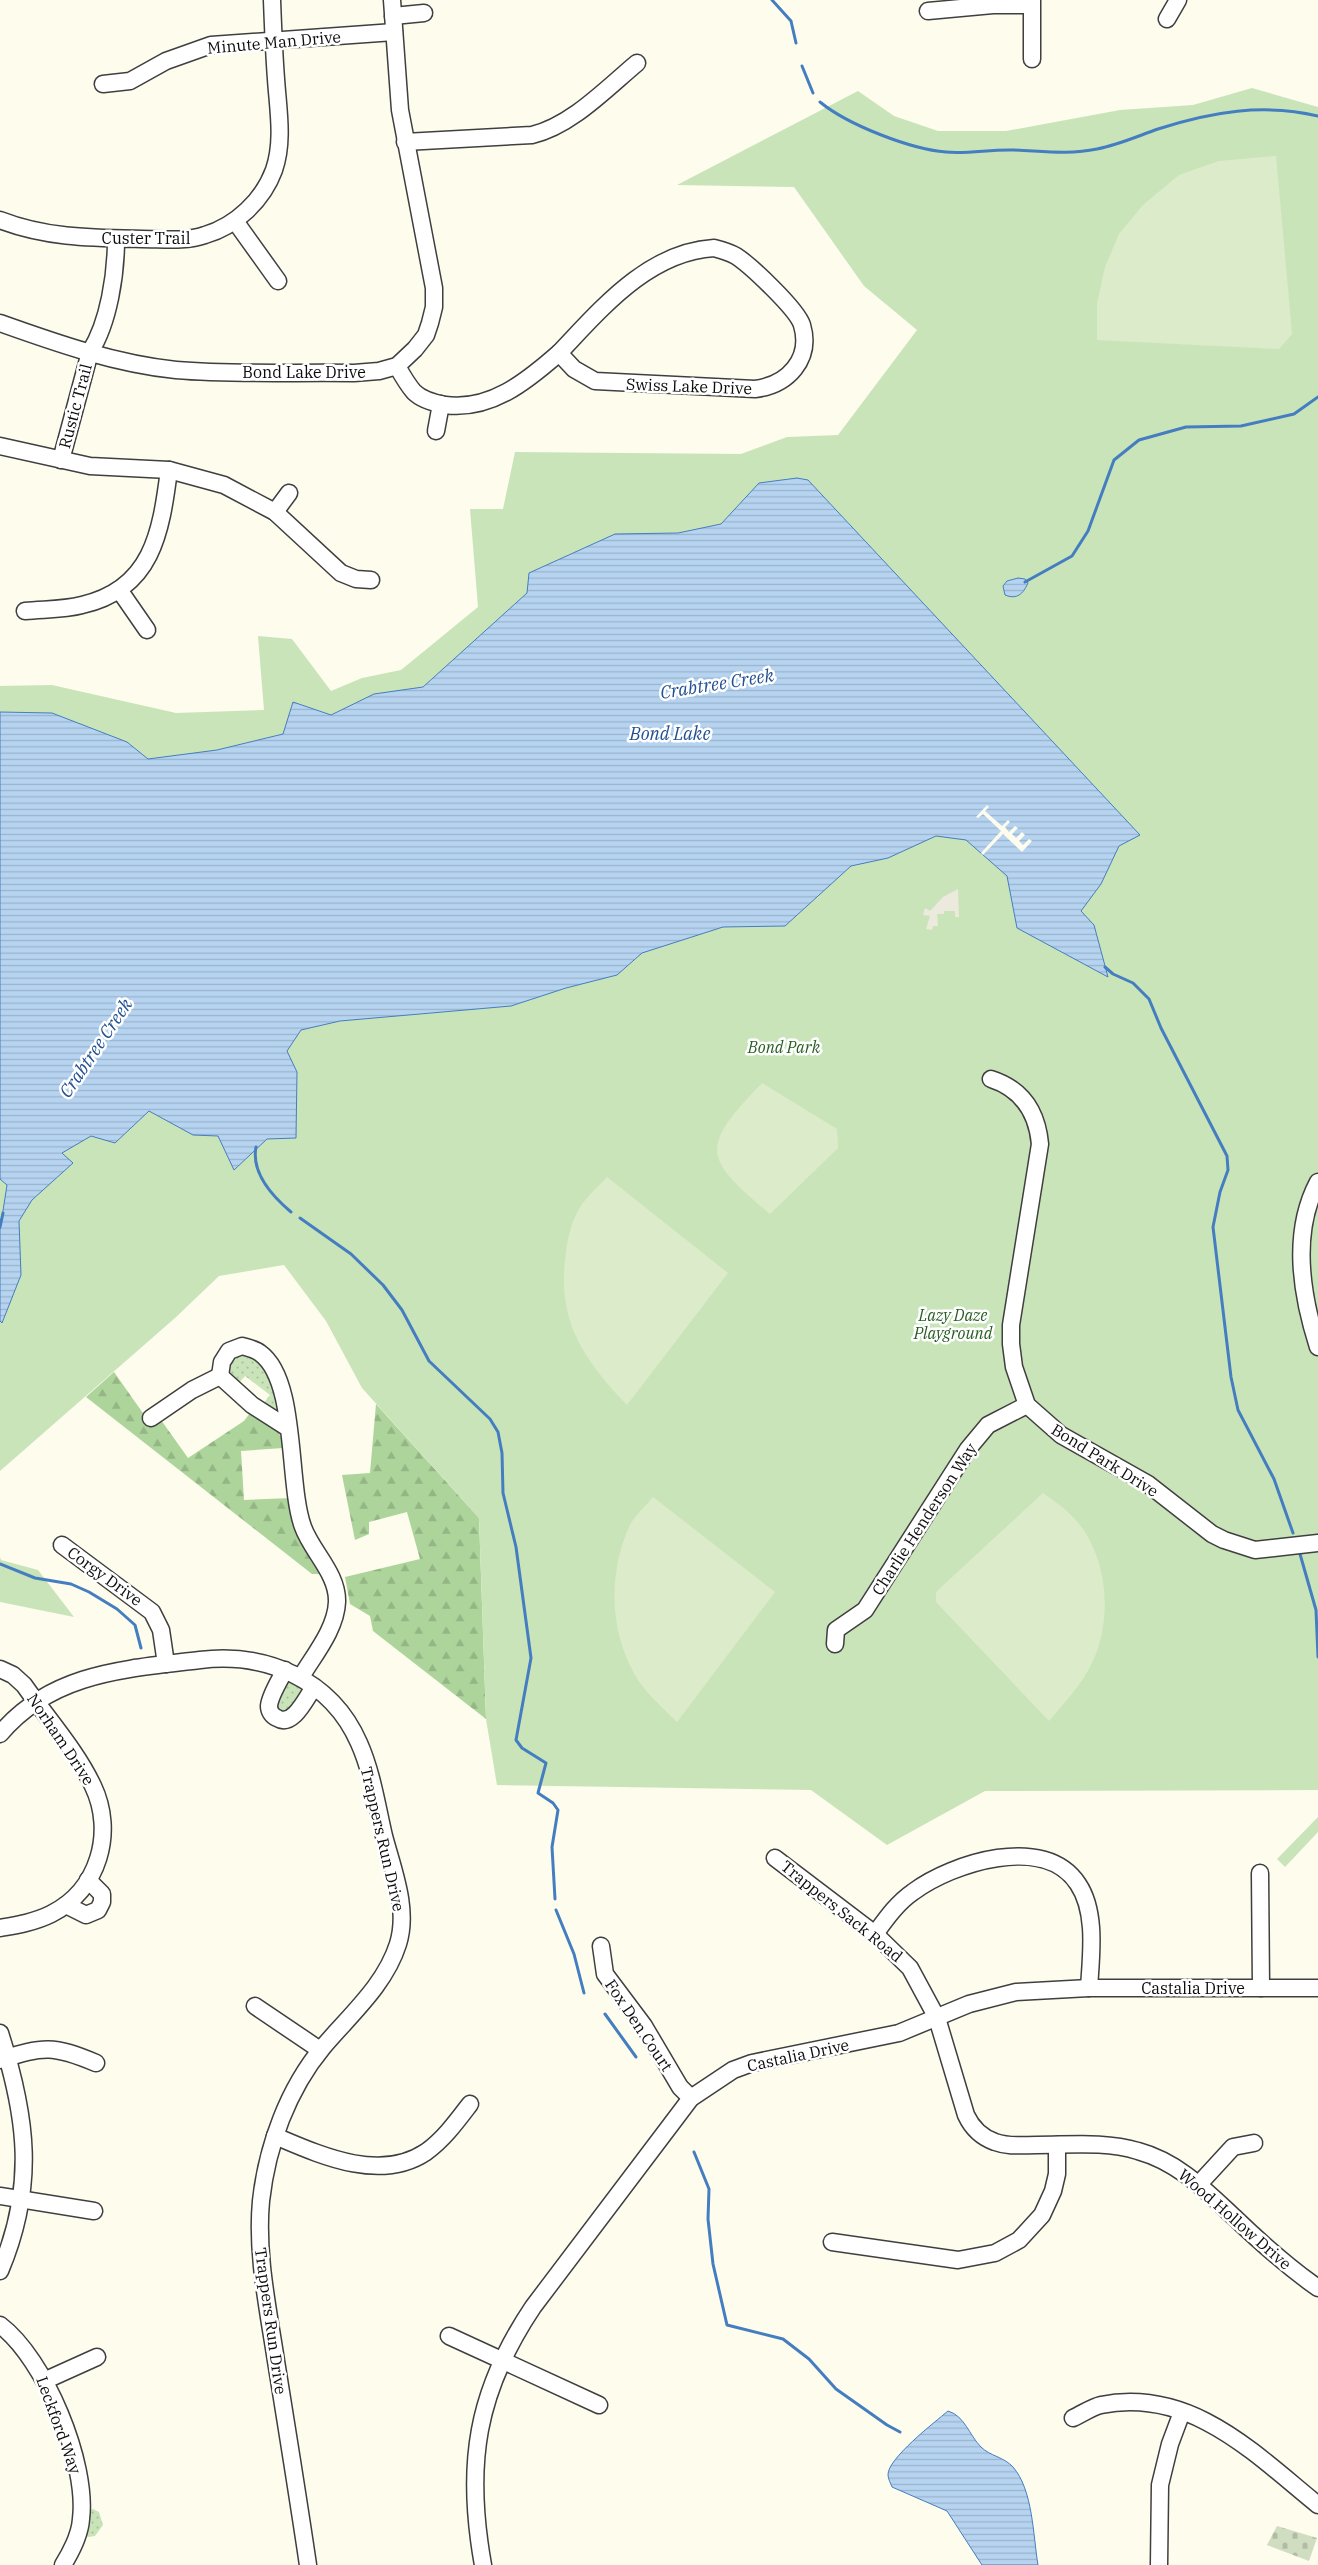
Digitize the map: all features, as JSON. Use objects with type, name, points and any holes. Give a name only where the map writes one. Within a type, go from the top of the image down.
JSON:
[{"type":"street","name":"Custer Trail","points":[[0,220],[54,235],[116,239],[194,238],[207,235],[235,221],[260,197],[274,170],[278,157],[279,121],[272,0]]},
{"type":"street","points":[[1167,19],[1178,0]]},
{"type":"street","points":[[928,11],[1032,2],[1032,58]]},
{"type":"street","points":[[397,366],[426,335],[434,307],[434,288],[405,142],[393,16],[424,13]]},
{"type":"street","name":"Minute Man Drive","points":[[103,84],[130,81],[166,61],[211,45],[273,40],[393,16]]},
{"type":"street","points":[[405,142],[532,135],[548,131],[563,122],[637,63]]},
{"type":"street","points":[[235,221],[278,281]]},
{"type":"street","name":"Rustic Trail","points":[[61,460],[90,352],[95,344],[112,288],[116,239]]},
{"type":"street","name":"Swiss Lake Drive","points":[[397,366],[414,392],[424,400],[460,407],[490,401],[516,386],[559,353],[610,301],[642,275],[693,251],[706,249],[724,250],[743,261],[796,313],[802,324],[804,337],[800,360],[789,374],[770,387],[755,389],[595,382],[574,369],[559,353]]},
{"type":"street","name":"Bond Lake Drive","points":[[0,322],[90,352],[153,367],[198,371],[354,373],[379,371],[397,366]]},
{"type":"street","points":[[436,431],[441,404]]},
{"type":"street","points":[[0,446],[90,466],[169,470],[224,485],[275,512],[341,573],[356,579],[371,580]]},
{"type":"street","points":[[25,611],[82,605],[120,591],[141,568],[156,542],[165,506],[169,470]]},
{"type":"street","points":[[275,512],[289,493]]},
{"type":"street","points":[[120,591],[148,630]]},
{"type":"street","name":"Bond Park Drive","points":[[991,1079],[1008,1086],[1028,1103],[1039,1130],[1040,1144],[1027,1236],[1011,1325],[1014,1367],[1027,1405],[1061,1435],[1148,1484],[1212,1534],[1224,1540],[1255,1550],[1318,1544]]},
{"type":"street","points":[[1318,1182],[1306,1216],[1301,1262],[1307,1312],[1318,1347]]},
{"type":"street","points":[[220,1376],[222,1362],[228,1351],[242,1346],[262,1354],[280,1383],[286,1403],[299,1515],[308,1539],[333,1584],[337,1598],[335,1613],[308,1682],[292,1718],[286,1721],[278,1719],[271,1714],[269,1705],[285,1670]]},
{"type":"street","points":[[151,1418],[192,1390],[220,1376]]},
{"type":"street","points":[[220,1376],[252,1405],[288,1428]]},
{"type":"street","name":"Charlie Henderson Way","points":[[835,1644],[836,1630],[865,1610],[968,1449],[988,1425],[1027,1405]]},
{"type":"street","name":"Corgy Drive","points":[[62,1545],[152,1612],[161,1630],[166,1664]]},
{"type":"street","name":"Trappers Run Drive","points":[[0,1734],[19,1715],[36,1702],[65,1686],[91,1676],[166,1664],[229,1658],[265,1663],[285,1670],[308,1682],[340,1710],[360,1746],[397,1887],[402,1914],[399,1941],[387,1972],[320,2050],[289,2101],[275,2136],[261,2201],[262,2266],[308,2565]]},
{"type":"street","name":"Norham Drive","points":[[0,1669],[19,1679],[85,1771],[93,1785],[102,1811],[104,1835],[100,1860],[88,1880],[66,1905],[34,1920],[0,1928]]},
{"type":"street","points":[[875,1934],[902,1901],[936,1878],[964,1867],[1006,1857],[1024,1855],[1042,1859],[1059,1866],[1070,1874],[1078,1883],[1088,1905],[1089,1988]]},
{"type":"street","name":"Trappers Sack Road","points":[[775,1858],[875,1934],[910,1968],[937,2018]]},
{"type":"street","points":[[1260,1873],[1261,1988]]},
{"type":"street","points":[[66,1905],[86,1915],[98,1910],[102,1902],[102,1894],[88,1880]]},
{"type":"street","name":"Fox Den Court","points":[[601,1946],[605,1974],[644,2026],[680,2087],[691,2098]]},
{"type":"street","name":"Castalia Drive","points":[[484,2565],[476,2512],[477,2447],[487,2396],[502,2362],[515,2335],[533,2307],[691,2098],[726,2074],[752,2063],[880,2038],[917,2027],[992,1996],[1016,1992],[1089,1988],[1318,1988]]},
{"type":"street","points":[[255,2006],[320,2050]]},
{"type":"street","name":"Wood Hollow Drive","points":[[937,2018],[950,2057],[955,2083],[972,2126],[986,2138],[1005,2145],[1108,2145],[1136,2150],[1173,2165],[1199,2184],[1278,2257],[1318,2288]]},
{"type":"street","points":[[0,2033],[4,2058],[16,2083],[24,2133],[23,2176],[14,2229],[0,2271]]},
{"type":"street","points":[[4,2058],[40,2048],[54,2048],[96,2063]]},
{"type":"street","points":[[275,2136],[354,2163],[384,2166],[398,2164],[425,2152],[448,2131],[470,2104]]},
{"type":"street","points":[[1199,2184],[1233,2147],[1254,2143]]},
{"type":"street","points":[[832,2242],[958,2260],[995,2253],[1019,2240],[1042,2215],[1053,2191],[1057,2174],[1057,2145]]},
{"type":"street","points":[[0,2196],[94,2210]]},
{"type":"street","name":"Leckford Way","points":[[0,2325],[20,2344],[46,2380],[74,2457],[80,2486],[81,2521],[63,2565]]},
{"type":"street","points":[[448,2336],[599,2405]]},
{"type":"street","points":[[46,2380],[96,2357]]},
{"type":"street","points":[[1073,2418],[1100,2405],[1155,2404],[1182,2412],[1221,2428],[1318,2505]]},
{"type":"street","points":[[1160,2565],[1160,2485],[1170,2444],[1182,2412]]},
{"type":"green space","name":"Bond Park","points":[[1252,88],[1318,107],[1318,1790],[985,1791],[887,1845],[811,1790],[497,1785],[486,1719],[479,1518],[362,1388],[326,1321],[284,1265],[219,1276],[175,1318],[0,1471],[0,686],[52,685],[176,713],[264,710],[258,636],[292,639],[331,691],[362,678],[401,670],[478,607],[470,509],[503,509],[515,452],[741,454],[787,437],[838,435],[917,330],[864,286],[794,187],[677,185],[858,91],[894,116],[938,131],[1006,131],[1120,110],[1193,105]]},
{"type":"green space","points":[[1276,156],[1292,334],[1279,349],[1097,340],[1097,304],[1105,267],[1119,234],[1143,205],[1179,175],[1219,161]]},
{"type":"green space","points":[[762,1083],[837,1129],[838,1148],[770,1214],[731,1179],[721,1165],[717,1152],[719,1138],[728,1123]]},
{"type":"green space","points":[[607,1177],[728,1273],[627,1405],[599,1373],[578,1340],[570,1322],[564,1283],[567,1246],[573,1221],[585,1200]]},
{"type":"green space","points":[[246,1353],[259,1363],[270,1378],[277,1396],[280,1413],[263,1404],[270,1395],[245,1376],[238,1384],[228,1375],[231,1360]]},
{"type":"green space","points":[[114,1372],[152,1426],[161,1420],[188,1458],[244,1421],[250,1413],[277,1430],[282,1440],[283,1448],[241,1451],[244,1500],[291,1498],[322,1574],[312,1574],[86,1397]]},
{"type":"green space","points":[[376,1404],[479,1518],[486,1719],[373,1631],[370,1616],[350,1604],[345,1577],[420,1559],[407,1512],[369,1522],[369,1534],[355,1540],[342,1475],[370,1473]]},
{"type":"green space","points":[[1043,1493],[1070,1514],[1083,1529],[1093,1546],[1104,1585],[1105,1606],[1099,1645],[1092,1663],[1078,1686],[1049,1721],[936,1602],[936,1592]]},
{"type":"green space","points":[[653,1497],[775,1592],[677,1722],[656,1702],[638,1680],[628,1662],[617,1624],[615,1584],[622,1545],[631,1523]]},
{"type":"green space","points":[[0,1557],[1,1560],[38,1570],[74,1617],[0,1602]]},
{"type":"green space","points":[[290,1681],[303,1689],[292,1711],[282,1714],[274,1705]]},
{"type":"green space","points":[[1318,1817],[1318,1832],[1285,1867],[1277,1859]]},
{"type":"green space","points":[[93,2509],[99,2512],[103,2525],[95,2536],[88,2537],[84,2533],[88,2510]]},
{"type":"green space","points":[[1277,2526],[1317,2538],[1309,2561],[1267,2545]]},
{"type":"shaded area","points":[[958,889],[959,917],[955,917],[955,911],[944,911],[944,914],[937,914],[938,926],[933,926],[932,930],[926,929],[930,916],[923,915],[925,908],[930,911],[943,897]]},
{"type":"water","name":"Bond Lake","points":[[797,478],[808,480],[1140,835],[1119,846],[1101,884],[1081,911],[1094,925],[1108,977],[1017,928],[1007,876],[966,840],[936,836],[888,858],[851,866],[785,926],[723,927],[642,953],[617,975],[566,988],[511,1006],[340,1021],[301,1030],[287,1051],[297,1072],[296,1138],[267,1139],[234,1170],[218,1136],[193,1135],[149,1111],[115,1143],[91,1136],[62,1153],[73,1163],[32,1200],[19,1221],[21,1275],[2,1323],[0,1321],[0,1230],[7,1185],[0,1179],[0,712],[52,713],[127,742],[148,759],[217,750],[283,734],[293,702],[331,715],[374,694],[423,687],[527,593],[529,573],[615,534],[678,533],[721,524],[759,483]]},
{"type":"water","points":[[1018,578],[1025,579],[1028,583],[1024,590],[1019,595],[1013,597],[1005,595],[1003,586],[1007,581]]},
{"type":"water","points":[[948,2411],[954,2413],[963,2421],[981,2447],[1013,2467],[1020,2477],[1025,2488],[1031,2513],[1038,2565],[982,2565],[947,2511],[892,2487],[888,2475],[895,2460],[913,2441]]},
{"type":"pier","points":[[987,805],[989,807],[985,811],[1002,826],[1008,820],[1010,822],[1005,827],[1009,832],[1015,826],[1018,828],[1012,834],[1016,838],[1022,832],[1025,835],[1019,841],[1023,845],[1029,839],[1032,841],[1022,852],[1003,834],[983,855],[981,853],[1001,831],[983,814],[978,818],[976,817]]},
{"type":"waterway","points":[[772,0],[791,21],[796,43]]},
{"type":"waterway","points":[[802,66],[813,93]]},
{"type":"waterway","points":[[820,102],[846,119],[880,134],[915,146],[946,152],[1005,150],[1087,151],[1113,145],[1178,123],[1237,111],[1277,110],[1318,116]]},
{"type":"waterway","points":[[1025,582],[1072,556],[1088,531],[1114,460],[1139,440],[1186,427],[1241,426],[1294,414],[1318,397]]},
{"type":"waterway","points":[[1105,967],[1113,974],[1133,983],[1149,999],[1161,1028],[1227,1156],[1228,1170],[1220,1192],[1213,1227],[1231,1377],[1238,1410],[1274,1479],[1293,1533]]},
{"type":"waterway","points":[[256,1147],[255,1157],[264,1183],[291,1212]]},
{"type":"waterway","points":[[0,1227],[3,1213]]},
{"type":"waterway","points":[[300,1218],[351,1254],[383,1285],[402,1310],[429,1361],[490,1419],[498,1432],[502,1453],[503,1493],[516,1547],[531,1658],[516,1740],[522,1748],[546,1763],[538,1793],[553,1803],[558,1810],[552,1847],[555,1899]]},
{"type":"waterway","points":[[1300,1554],[1316,1610],[1318,1657]]},
{"type":"waterway","points":[[0,1564],[35,1578],[71,1584],[89,1592],[117,1609],[135,1625],[141,1648]]},
{"type":"waterway","points":[[556,1910],[574,1954],[584,1993]]},
{"type":"waterway","points":[[605,2014],[636,2057]]},
{"type":"waterway","points":[[694,2152],[709,2189],[708,2219],[713,2264],[727,2325],[783,2339],[809,2359],[836,2389],[900,2432]]},
{"type":"water label","name":"Crabtree Creek","points":[[717,684]]},
{"type":"water label","name":"Crabtree Creek","points":[[96,1048]]},
{"type":"park label","name":"Lazy Daze Playground","points":[[953,1324]]}]
